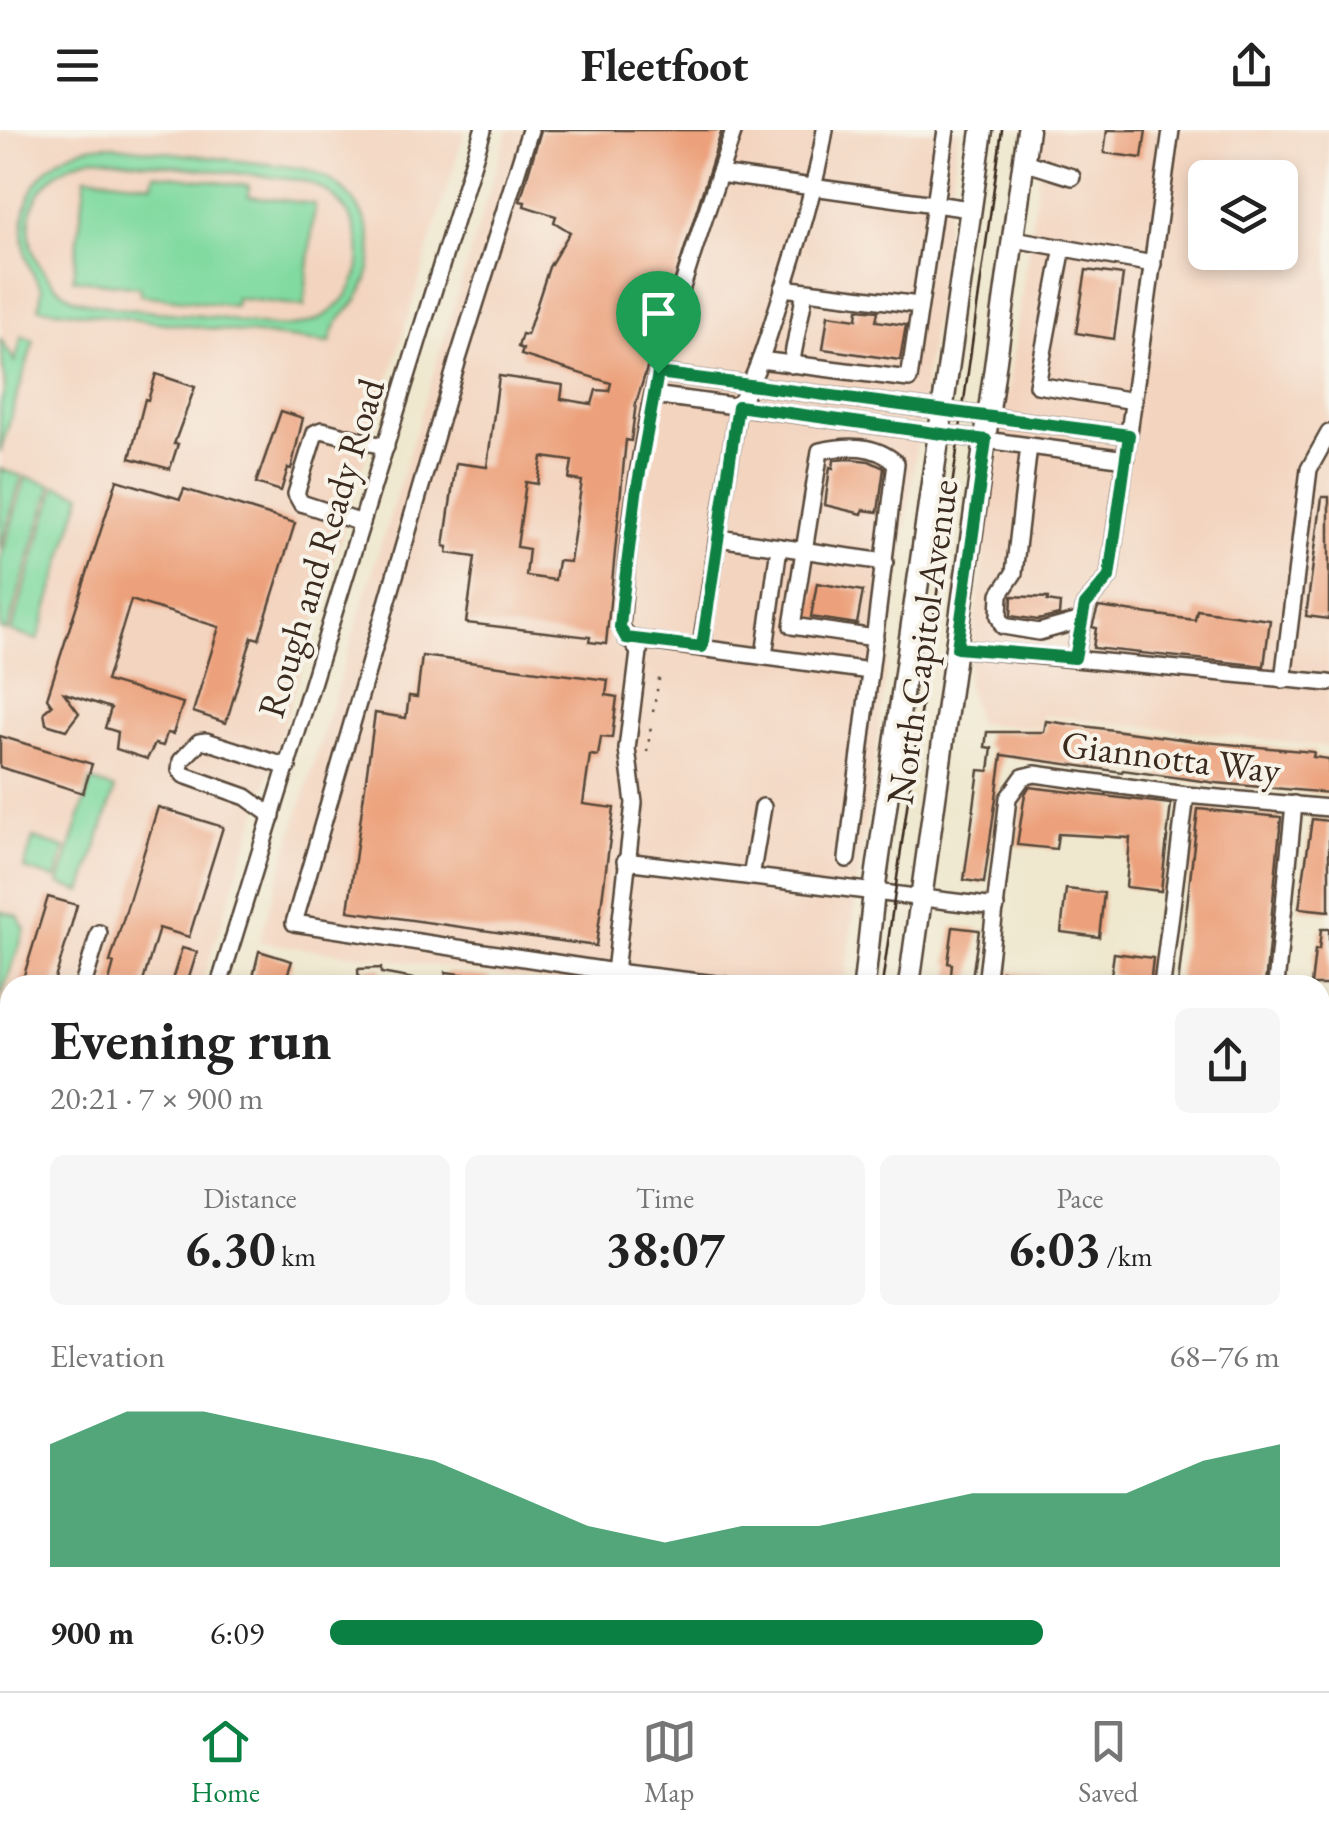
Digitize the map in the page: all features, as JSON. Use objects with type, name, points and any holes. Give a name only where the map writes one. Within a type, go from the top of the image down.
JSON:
[{"type":"main road","name":"North Capitol Avenue","points":[[865,975],[982,130]]},
{"type":"main road","name":"North Capitol Avenue","points":[[910,975],[1028,130]]},
{"type":"street","name":"Rough and Ready Road","points":[[222,975],[482,130]]},
{"type":"street","points":[[530,130],[458,359],[294,923],[639,975]]},
{"type":"street","points":[[614,972],[634,803],[627,749],[639,652],[620,627],[622,604],[658,373],[734,130]]},
{"type":"street","points":[[702,647],[738,406],[751,385],[784,288],[815,188],[826,130]]},
{"type":"street","points":[[760,360],[909,379],[946,130]]},
{"type":"street","points":[[1075,658],[1091,595],[1109,577],[1172,130]]},
{"type":"street","points":[[1024,162],[1072,176]]},
{"type":"street","points":[[720,174],[970,209]]},
{"type":"street","points":[[1014,239],[1153,264]]},
{"type":"street","points":[[1063,247],[1037,385],[1134,400]]},
{"type":"street","points":[[784,288],[920,305]]},
{"type":"street","points":[[792,365],[805,292]]},
{"type":"street","points":[[658,373],[1129,435]]},
{"type":"street","points":[[653,395],[1126,459]]},
{"type":"street","points":[[362,522],[301,503],[296,494],[314,433],[322,430],[386,446]]},
{"type":"street","points":[[1283,680],[1310,469],[1329,432]]},
{"type":"street","points":[[847,859],[889,530],[896,462],[884,452],[844,446],[820,451],[792,626],[875,638]]},
{"type":"street","points":[[1030,446],[1014,573],[1000,594],[998,616],[1003,626],[1039,632],[1082,620]]},
{"type":"street","points":[[718,538],[885,562]]},
{"type":"street","points":[[764,656],[779,547]]},
{"type":"street","points":[[626,638],[870,671]]},
{"type":"street","points":[[957,648],[1329,683]]},
{"type":"street","points":[[272,816],[246,797],[184,775],[180,762],[199,742],[206,741],[288,767]]},
{"type":"street","name":"Giannotta Way","points":[[987,975],[1008,798],[1022,777],[1035,774],[1186,796],[1329,808]]},
{"type":"street","points":[[1163,975],[1186,796]]},
{"type":"street","points":[[1277,975],[1294,804]]},
{"type":"street","points":[[752,877],[763,807]]},
{"type":"street","points":[[626,861],[996,907]]},
{"type":"street","points":[[86,975],[99,933]]},
{"type":"path","points":[[653,712],[660,674]]},
{"type":"path","points":[[647,752],[652,721]]},
{"type":"shaded area","points":[[0,130],[465,130],[204,975],[0,975]]},
{"type":"shaded area","points":[[508,130],[959,130],[845,975],[500,975],[259,942]]},
{"type":"shaded area","points":[[1045,130],[1329,130],[1329,747],[1043,715],[1040,728],[978,723],[966,682]]},
{"type":"green space","points":[[107,145],[300,168],[337,185],[362,214],[372,251],[362,291],[335,327],[330,343],[39,308],[42,289],[30,266],[24,218],[30,196],[42,176],[58,160],[80,149]],"holes":[[[95,157],[299,180],[325,191],[343,207],[355,228],[360,251],[357,274],[347,296],[329,313],[304,324],[258,325],[74,299],[52,282],[38,262],[31,241],[30,219],[36,198],[49,180],[69,166]]]},
{"type":"green space","points":[[154,174],[249,186],[248,196],[315,204],[304,306],[236,298],[235,306],[140,295],[140,287],[73,279],[86,176],[152,184]]},
{"type":"green space","points":[[22,336],[34,340],[0,453],[0,406],[5,388],[0,338],[15,362]]},
{"type":"green space","points":[[0,469],[22,476],[0,549]]},
{"type":"green space","points":[[26,477],[52,485],[7,631],[0,629],[0,561]]},
{"type":"green space","points":[[56,486],[82,494],[38,640],[11,632]]},
{"type":"green space","points":[[91,781],[115,789],[82,892],[59,884]]},
{"type":"green space","points":[[33,838],[65,848],[56,879],[24,869]]},
{"type":"green space","points":[[0,911],[18,916],[25,930],[9,975],[0,975]]},
{"type":"building","points":[[541,130],[722,130],[636,403],[631,441],[626,440],[606,644],[589,642],[590,637],[466,623],[475,557],[447,553],[448,547],[444,546],[456,463],[487,467],[499,376],[563,385],[561,399],[592,404],[596,390],[609,391],[611,383],[521,355],[523,349],[518,347],[522,334],[527,335],[549,267],[570,232],[554,222],[556,216],[524,206],[525,202],[520,201]],"holes":[[[542,457],[572,461],[569,479],[582,481],[570,562],[558,561],[555,580],[526,576],[529,549],[517,547],[526,482],[538,484]]]},
{"type":"building","points":[[1107,130],[1146,130],[1142,158],[1104,153]]},
{"type":"building","points":[[1086,270],[1123,275],[1114,339],[1076,333]]},
{"type":"building","points":[[858,309],[878,311],[876,321],[906,325],[900,360],[823,349],[828,315],[857,319]]},
{"type":"building","points":[[156,374],[195,387],[174,444],[178,444],[170,469],[130,458],[145,399],[148,400]]},
{"type":"building","points":[[281,411],[303,418],[291,469],[288,468],[281,491],[256,483]]},
{"type":"building","points":[[850,459],[884,468],[878,512],[863,510],[862,514],[825,505],[830,467],[833,468],[834,460]]},
{"type":"building","points":[[117,480],[180,499],[184,489],[295,523],[259,639],[252,637],[226,723],[193,712],[219,627],[131,600],[106,681],[183,703],[173,734],[167,733],[163,746],[155,744],[147,759],[116,749],[118,732],[105,728],[111,708],[64,693],[79,713],[66,730],[46,724],[44,712],[52,705],[47,698]]},
{"type":"building","points":[[1322,497],[1329,497],[1329,619],[1306,616]]},
{"type":"building","points":[[817,583],[863,591],[857,624],[811,617]]},
{"type":"building","points":[[1012,596],[1048,598],[1047,601],[1060,603],[1059,615],[1038,620],[1011,616]]},
{"type":"building","points":[[1098,607],[1195,620],[1197,610],[1270,620],[1264,666],[1093,648],[1096,628],[1092,627]]},
{"type":"building","points":[[422,656],[608,680],[606,695],[617,697],[612,738],[601,737],[598,756],[590,755],[583,804],[614,808],[596,946],[348,911],[375,713],[406,718],[409,696],[417,697]]},
{"type":"building","points":[[1046,721],[1314,752],[1313,757],[1329,759],[1329,793],[1216,783],[1002,755],[984,883],[964,880],[979,770],[989,771],[992,748],[985,747],[987,732],[1044,732]]},
{"type":"building","points":[[0,736],[92,764],[83,793],[0,767]]},
{"type":"building","points":[[1029,787],[1171,804],[1161,891],[1126,887],[1130,838],[1058,834],[1056,849],[1017,845]]},
{"type":"building","points":[[158,807],[223,827],[189,937],[159,928],[145,975],[111,975],[114,963],[110,962]]},
{"type":"building","points":[[1198,809],[1281,817],[1266,975],[1179,975]]},
{"type":"building","points":[[1312,819],[1329,821],[1329,911],[1299,908]]},
{"type":"building","points":[[1066,889],[1104,893],[1099,937],[1061,932]]},
{"type":"building","points":[[48,897],[77,905],[56,975],[24,975]]},
{"type":"building","points":[[953,927],[979,930],[972,975],[951,975],[952,964],[948,963]]},
{"type":"building","points":[[1321,929],[1329,929],[1329,975],[1312,975],[1315,950],[1319,950]]},
{"type":"building","points":[[182,948],[197,952],[190,975],[174,975]]},
{"type":"building","points":[[259,951],[292,961],[287,975],[253,975]]},
{"type":"building","points":[[1114,953],[1153,958],[1151,975],[1111,975]]},
{"type":"building","points":[[381,968],[381,973],[392,975],[358,975],[358,969]]},
{"type":"tram line","points":[[883,975],[1002,130]]},
{"type":"route","points":[[658,373],[1129,435],[1109,577],[1085,605],[1075,658],[957,648],[986,440],[738,406],[702,647],[626,638],[620,627],[622,604],[636,494],[658,373]]}]
